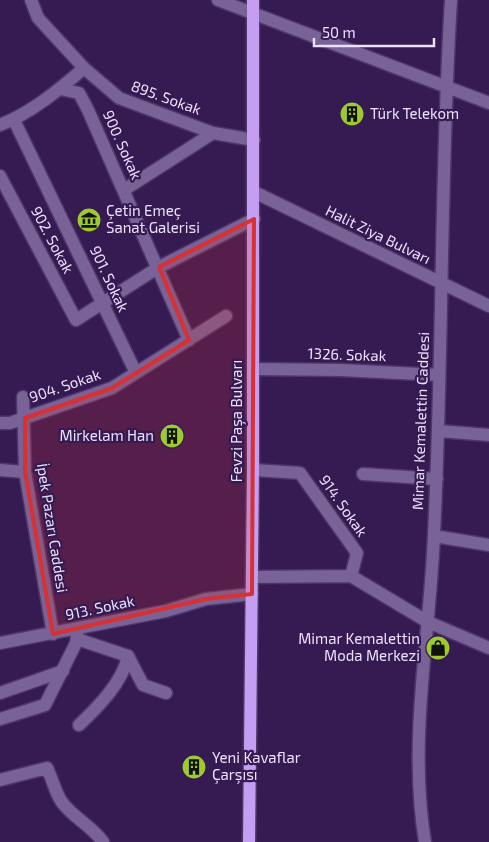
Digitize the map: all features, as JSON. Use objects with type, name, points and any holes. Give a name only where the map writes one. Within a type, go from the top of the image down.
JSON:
[{"type":"main road","name":"Fevzi Paşa Bulvarı","points":[[249,842],[253,470],[253,0]]},
{"type":"street","name":"895. Sokak","points":[[31,0],[38,18],[84,68],[119,98],[213,133],[254,140]]},
{"type":"street","points":[[218,0],[489,103]]},
{"type":"street","name":"Mimar Kemalettin Caddesi","points":[[425,842],[422,823],[418,726],[428,622],[439,431],[446,87],[451,0]]},
{"type":"street","points":[[0,125],[14,120],[60,89],[84,68]]},
{"type":"street","name":"900. Sokak","points":[[60,89],[79,93],[159,267],[189,340]]},
{"type":"street","name":"901. Sokak","points":[[14,120],[135,371]]},
{"type":"street","points":[[124,190],[213,133]]},
{"type":"street","name":"902. Sokak","points":[[0,176],[76,320],[101,303]]},
{"type":"street","name":"Halit Ziya Bulvarı","points":[[254,192],[489,306]]},
{"type":"street","points":[[101,303],[159,267],[254,219]]},
{"type":"street","name":"904. Sokak","points":[[0,423],[25,418],[112,388],[135,371],[226,316]]},
{"type":"street","name":"1326. Sokak","points":[[253,369],[341,370],[440,375]]},
{"type":"street","name":"İpek Pazarı Caddesi","points":[[23,396],[25,472],[53,634]]},
{"type":"street","points":[[439,431],[489,434]]},
{"type":"street","points":[[0,470],[25,472]]},
{"type":"street","name":"914. Sokak","points":[[253,470],[300,472],[356,553],[351,576]]},
{"type":"street","points":[[363,474],[436,479]]},
{"type":"street","points":[[434,536],[489,545]]},
{"type":"street","points":[[252,577],[351,576],[428,622],[489,648]]},
{"type":"street","name":"913. Sokak","points":[[0,643],[53,634],[78,634],[166,611],[206,598],[252,594]]},
{"type":"street","points":[[0,719],[45,705],[78,634],[128,656],[143,685],[166,693]]},
{"type":"street","points":[[79,725],[96,709],[126,668],[128,656]]},
{"type":"street","points":[[0,693],[62,671]]},
{"type":"street","points":[[0,780],[47,768],[62,801],[89,829],[96,832],[103,842]]},
{"type":"highlighted area","points":[[254,219],[252,594],[206,599],[53,634],[25,472],[25,418],[112,388],[189,340],[159,267]]},
{"type":"place","name":"Türk Telekom","points":[[352,114]]},
{"type":"place","name":"Çetin Emeç Sanat Galerisi","points":[[89,220]]},
{"type":"place","name":"Mirkelam Han","points":[[172,436]]},
{"type":"place","name":"Mimar Kemalettin Moda Merkezi","points":[[438,648]]},
{"type":"place","name":"Yeni Kavaflar Çarşısı","points":[[194,767]]}]
